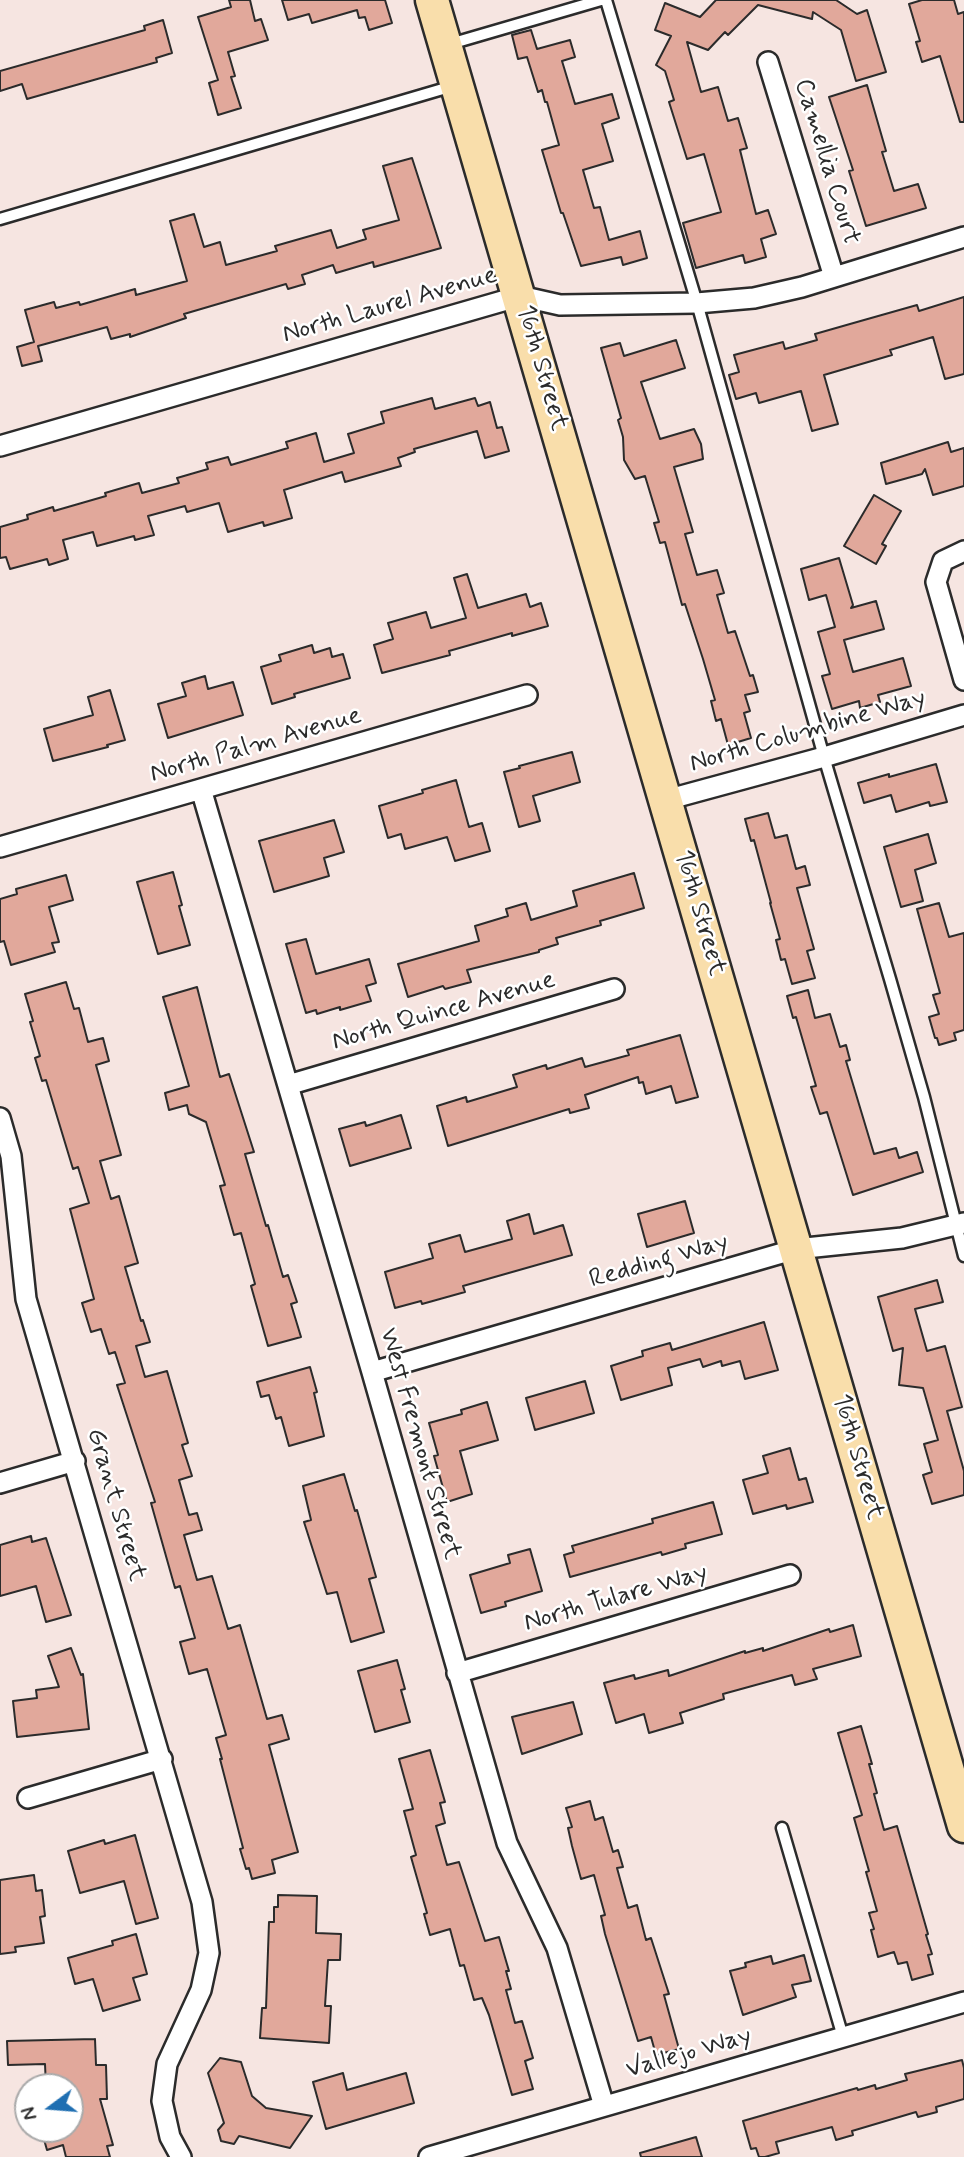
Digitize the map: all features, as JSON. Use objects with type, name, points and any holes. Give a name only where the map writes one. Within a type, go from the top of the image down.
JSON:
[{"type":"main road","name":"16th Street","points":[[432,0],[964,1826]]},
{"type":"street","name":"Camellia Court","points":[[768,62],[834,276]]},
{"type":"street","name":"North Laurel Avenue","points":[[0,446],[520,296],[560,305],[696,303],[754,298],[964,237]]},
{"type":"street","points":[[964,551],[943,561],[936,582],[964,680]]},
{"type":"street","name":"North Palm Avenue","points":[[0,847],[527,695]]},
{"type":"street","name":"North Columbine Way","points":[[666,800],[964,715]]},
{"type":"street","name":"West Fremont Street","points":[[201,789],[507,1843],[557,1948],[604,2106]]},
{"type":"street","name":"North Quince Avenue","points":[[288,1084],[614,989]]},
{"type":"street","name":"Grant Street","points":[[0,1118],[26,1299],[202,1902],[209,1952],[201,1990],[167,2064],[162,2101],[170,2137],[181,2157]]},
{"type":"street","name":"Redding Way","points":[[372,1372],[796,1249],[902,1238],[960,1224]]},
{"type":"street","points":[[0,1483],[75,1461]]},
{"type":"street","name":"North Tulare Way","points":[[457,1673],[790,1575]]},
{"type":"street","points":[[28,1798],[162,1759]]},
{"type":"street","name":"Vallejo Way","points":[[429,2157],[964,2002]]},
{"type":"lane","points":[[445,45],[604,0],[696,303],[824,757],[924,1097],[960,1224],[964,1255]]},
{"type":"lane","points":[[0,219],[457,85]]},
{"type":"lane","points":[[782,1828],[843,2037]]},
{"type":"building","points":[[229,0],[250,0],[255,21],[261,19],[268,40],[228,52],[235,76],[231,77],[241,108],[218,115],[209,83],[218,80],[198,17],[231,7]]},
{"type":"building","points":[[282,0],[385,0],[392,23],[369,30],[365,17],[359,18],[357,10],[312,23],[309,14],[288,20]]},
{"type":"building","points":[[716,0],[836,0],[857,14],[867,10],[886,72],[856,81],[841,30],[813,12],[812,19],[758,5],[728,35],[725,32],[708,50],[687,42],[701,92],[718,87],[728,121],[738,118],[747,148],[740,150],[756,214],[768,210],[776,234],[761,239],[766,257],[745,263],[743,255],[696,268],[683,223],[721,212],[704,154],[687,159],[669,102],[674,100],[665,71],[656,65],[671,36],[655,30],[665,3],[700,17]]},
{"type":"building","points":[[922,0],[954,0],[958,14],[964,12],[964,122],[960,122],[940,56],[922,62],[916,42],[920,41],[909,4]]},
{"type":"building","points":[[163,20],[172,53],[156,58],[157,62],[27,99],[22,84],[0,91],[0,71],[145,30],[144,26]]},
{"type":"building","points":[[531,30],[537,49],[570,40],[575,57],[562,61],[575,104],[612,94],[619,118],[602,124],[613,161],[583,170],[594,208],[600,207],[609,240],[640,231],[647,258],[623,265],[621,257],[581,266],[542,150],[559,145],[547,102],[542,90],[538,92],[527,57],[518,59],[512,35]]},
{"type":"building","points":[[867,85],[886,151],[882,152],[894,191],[918,184],[926,208],[866,226],[849,171],[853,170],[829,97]]},
{"type":"building","points":[[412,158],[441,248],[374,267],[373,262],[336,273],[333,265],[302,275],[305,284],[288,289],[286,284],[184,314],[186,318],[130,337],[130,334],[111,339],[107,327],[38,346],[42,361],[22,366],[17,347],[34,342],[25,310],[54,302],[56,308],[79,302],[80,305],[135,289],[136,295],[187,281],[170,221],[194,214],[204,247],[220,242],[226,265],[277,251],[275,246],[331,230],[337,248],[366,239],[363,230],[399,220],[383,166]]},
{"type":"building","points":[[964,297],[964,374],[945,379],[933,337],[890,350],[892,355],[824,375],[838,424],[812,431],[801,391],[759,403],[756,393],[736,399],[729,375],[739,372],[734,355],[783,342],[785,349],[817,340],[815,334],[917,305],[919,311]]},
{"type":"building","points":[[676,340],[685,368],[641,382],[660,439],[694,429],[701,444],[703,459],[674,467],[693,532],[685,534],[697,575],[717,570],[724,593],[717,595],[728,633],[735,631],[758,692],[745,695],[750,711],[744,713],[751,738],[728,745],[721,719],[716,721],[711,701],[715,700],[685,604],[682,605],[665,542],[660,543],[654,523],[659,522],[645,476],[635,479],[624,460],[623,437],[618,420],[621,418],[601,348],[620,343],[624,356]]},
{"type":"building","points":[[432,398],[435,409],[475,398],[478,406],[490,402],[497,428],[502,427],[509,451],[485,458],[477,431],[414,449],[415,452],[398,458],[401,466],[345,482],[342,472],[284,490],[292,518],[264,526],[263,522],[228,532],[219,503],[187,512],[185,506],[148,516],[154,535],[135,540],[134,536],[97,546],[93,532],[63,540],[68,559],[49,565],[47,559],[10,569],[6,557],[0,558],[0,527],[28,519],[27,515],[53,507],[54,511],[139,483],[142,493],[179,483],[177,478],[208,469],[206,463],[228,457],[231,465],[288,448],[286,442],[316,433],[324,462],[354,453],[348,434],[384,423],[381,412]]},
{"type":"building","points":[[948,442],[951,452],[964,448],[964,486],[933,495],[925,469],[922,474],[886,484],[881,463]]},
{"type":"building","points":[[874,495],[901,511],[882,544],[886,546],[876,564],[844,546]]},
{"type":"building","points":[[839,558],[853,605],[851,608],[876,601],[884,629],[844,640],[853,672],[903,658],[911,686],[878,695],[880,702],[860,708],[859,701],[832,709],[822,676],[830,674],[818,632],[835,627],[826,595],[809,600],[801,569]]},
{"type":"building","points":[[467,574],[478,608],[526,594],[530,607],[541,603],[548,626],[512,636],[512,633],[449,651],[450,655],[382,673],[374,645],[393,639],[388,623],[426,612],[431,628],[466,618],[454,578]]},
{"type":"building","points":[[312,645],[314,653],[330,648],[332,657],[343,654],[350,678],[294,694],[295,697],[272,704],[261,667],[281,661],[279,655]]},
{"type":"building","points":[[205,676],[208,689],[233,682],[243,715],[168,738],[158,704],[186,696],[182,683]]},
{"type":"building","points":[[110,690],[125,740],[53,761],[44,729],[93,715],[88,697]]},
{"type":"building","points":[[572,752],[580,782],[533,796],[540,821],[519,827],[504,772]]},
{"type":"building","points":[[936,764],[947,802],[930,806],[929,802],[896,812],[891,795],[864,803],[858,783]]},
{"type":"building","points":[[456,780],[469,827],[482,823],[490,851],[455,861],[447,837],[405,849],[401,834],[388,838],[379,806]]},
{"type":"building","points":[[768,813],[775,838],[787,835],[796,869],[805,866],[810,885],[797,888],[814,949],[807,951],[815,978],[792,984],[785,959],[781,960],[776,940],[780,939],[771,903],[754,840],[751,841],[745,819]]},
{"type":"building","points":[[334,820],[344,852],[324,858],[329,876],[274,892],[259,841]]},
{"type":"building","points":[[928,834],[936,863],[915,870],[923,901],[901,907],[884,847]]},
{"type":"building","points":[[173,872],[190,945],[158,954],[137,882]]},
{"type":"building","points":[[634,873],[644,908],[600,921],[601,925],[556,938],[558,944],[539,952],[467,970],[471,982],[445,989],[443,986],[408,997],[398,964],[479,941],[475,926],[508,916],[506,909],[526,903],[531,920],[577,906],[573,891]]},
{"type":"building","points":[[66,875],[73,900],[49,907],[59,942],[52,943],[55,952],[11,965],[4,941],[0,942],[0,899],[17,894],[16,889]]},
{"type":"building","points":[[939,903],[949,937],[964,933],[964,1030],[954,1033],[956,1040],[939,1045],[929,1017],[939,1014],[933,995],[940,993],[917,909]]},
{"type":"building","points":[[306,939],[316,974],[369,959],[376,983],[366,986],[371,1001],[340,1010],[340,1007],[317,1014],[316,1010],[306,1013],[286,944]]},
{"type":"building","points":[[66,982],[74,1009],[79,1008],[88,1042],[103,1038],[109,1061],[96,1065],[121,1155],[100,1161],[111,1199],[119,1196],[138,1263],[125,1267],[150,1342],[136,1346],[145,1377],[167,1371],[188,1443],[182,1445],[192,1476],[179,1480],[189,1515],[197,1513],[202,1530],[184,1535],[197,1580],[212,1576],[228,1629],[240,1625],[267,1719],[282,1715],[289,1739],[269,1745],[298,1852],[272,1860],[275,1873],[252,1879],[240,1849],[243,1848],[220,1759],[216,1738],[226,1735],[207,1669],[189,1674],[180,1642],[195,1638],[180,1586],[175,1588],[151,1503],[155,1502],[117,1385],[125,1383],[115,1352],[109,1354],[101,1329],[91,1332],[82,1303],[94,1299],[70,1209],[89,1203],[78,1167],[73,1169],[46,1080],[42,1081],[35,1058],[40,1056],[25,994]]},
{"type":"building","points":[[197,987],[220,1077],[229,1074],[254,1152],[245,1154],[266,1226],[268,1225],[283,1277],[288,1275],[297,1302],[291,1304],[301,1337],[268,1346],[251,1286],[255,1284],[241,1233],[234,1235],[220,1186],[225,1185],[206,1122],[189,1114],[187,1105],[169,1110],[165,1093],[189,1086],[163,997]]},
{"type":"building","points":[[808,990],[815,1018],[830,1014],[840,1047],[846,1045],[850,1060],[846,1061],[874,1154],[896,1148],[899,1158],[917,1152],[923,1172],[853,1195],[827,1112],[820,1114],[811,1087],[816,1086],[796,1017],[793,1018],[787,996]]},
{"type":"building","points":[[680,1035],[698,1097],[676,1103],[671,1086],[646,1094],[643,1082],[639,1083],[638,1077],[585,1095],[589,1108],[570,1113],[569,1109],[448,1146],[437,1106],[466,1097],[467,1102],[517,1087],[513,1075],[546,1065],[547,1069],[582,1058],[585,1067],[629,1055],[627,1050]]},
{"type":"building","points":[[401,1115],[411,1148],[350,1166],[339,1129],[365,1122],[366,1126]]},
{"type":"building","points":[[685,1201],[694,1233],[647,1247],[638,1214]]},
{"type":"building","points":[[529,1214],[534,1234],[563,1225],[572,1255],[463,1286],[465,1292],[422,1304],[421,1301],[395,1308],[385,1272],[433,1258],[429,1244],[460,1235],[465,1252],[512,1239],[507,1221]]},
{"type":"building","points":[[937,1280],[943,1302],[915,1309],[927,1351],[945,1346],[962,1407],[947,1411],[964,1471],[964,1495],[932,1504],[923,1475],[932,1472],[924,1444],[938,1440],[923,1388],[899,1385],[903,1348],[893,1351],[878,1297]]},
{"type":"building","points":[[764,1322],[778,1370],[745,1379],[740,1361],[722,1366],[721,1361],[703,1367],[700,1359],[668,1368],[672,1385],[621,1400],[611,1366],[643,1356],[642,1351],[670,1343],[672,1350]]},
{"type":"building","points":[[310,1367],[324,1436],[289,1446],[281,1417],[276,1419],[269,1395],[261,1397],[257,1382]]},
{"type":"building","points":[[585,1381],[594,1413],[535,1430],[526,1398]]},
{"type":"building","points":[[487,1402],[498,1440],[460,1451],[472,1494],[447,1502],[434,1456],[438,1455],[429,1423],[462,1414],[461,1410]]},
{"type":"building","points":[[790,1448],[799,1480],[806,1478],[813,1502],[787,1509],[786,1505],[753,1514],[743,1480],[768,1473],[763,1456]]},
{"type":"building","points":[[344,1474],[376,1577],[369,1579],[384,1632],[351,1642],[337,1592],[327,1594],[304,1522],[311,1520],[303,1486]]},
{"type":"building","points":[[713,1502],[722,1534],[685,1544],[686,1548],[662,1555],[661,1552],[570,1577],[564,1555],[574,1552],[572,1546],[653,1523],[652,1519]]},
{"type":"building","points":[[31,1536],[32,1542],[46,1538],[71,1615],[46,1622],[36,1586],[0,1596],[0,1545]]},
{"type":"building","points":[[530,1549],[542,1591],[505,1602],[506,1606],[481,1613],[470,1575],[510,1563],[508,1555]]},
{"type":"building","points":[[853,1625],[861,1656],[813,1669],[817,1679],[795,1685],[792,1675],[723,1694],[724,1699],[680,1713],[683,1723],[649,1733],[644,1714],[616,1723],[604,1683],[634,1675],[635,1679],[668,1670],[669,1676],[745,1651],[763,1648],[763,1651],[829,1629],[830,1632]]},
{"type":"building","points":[[71,1648],[81,1675],[83,1674],[89,1729],[17,1737],[13,1701],[37,1698],[36,1690],[59,1687],[48,1656]]},
{"type":"building","points":[[397,1660],[405,1689],[401,1690],[410,1722],[375,1732],[358,1671]]},
{"type":"building","points":[[573,1702],[582,1734],[522,1754],[512,1717]]},
{"type":"building","points":[[861,1726],[872,1764],[869,1764],[877,1793],[874,1794],[884,1830],[897,1826],[928,1934],[926,1935],[932,1954],[928,1955],[933,1974],[912,1980],[907,1962],[898,1964],[894,1952],[878,1957],[871,1930],[874,1929],[869,1913],[877,1911],[854,1818],[862,1815],[838,1733]]},
{"type":"building","points":[[430,1750],[445,1802],[440,1803],[445,1823],[436,1826],[447,1865],[459,1862],[485,1941],[499,1937],[509,1971],[506,1971],[511,1989],[506,1990],[515,2023],[522,2021],[533,2058],[525,2061],[533,2089],[512,2095],[489,2015],[482,1998],[474,2000],[464,1965],[460,1966],[450,1929],[430,1935],[424,1914],[427,1913],[411,1857],[416,1855],[404,1811],[413,1809],[399,1759]]},
{"type":"building","points":[[590,1801],[595,1820],[603,1817],[613,1852],[618,1850],[623,1867],[617,1868],[628,1908],[637,1905],[646,1940],[651,1938],[669,1994],[664,1995],[679,2049],[656,2055],[651,2037],[638,2041],[605,1934],[601,1916],[605,1915],[594,1875],[581,1879],[568,1828],[572,1827],[566,1808]]},
{"type":"building","points":[[135,1835],[158,1918],[136,1924],[124,1881],[80,1893],[68,1851],[104,1840],[105,1844]]},
{"type":"building","points":[[34,1875],[36,1891],[42,1890],[45,1916],[40,1917],[44,1943],[15,1947],[16,1952],[0,1954],[0,1880]]},
{"type":"building","points":[[278,1895],[317,1896],[316,1933],[341,1934],[340,1960],[328,1960],[325,2006],[331,2006],[329,2043],[260,2038],[262,2008],[266,2008],[269,1922],[274,1922],[274,1907],[278,1907]]},
{"type":"building","points":[[136,1934],[147,1974],[133,1978],[140,2000],[103,2011],[93,1979],[75,1984],[68,1958],[113,1945],[112,1941]]},
{"type":"building","points":[[804,1955],[811,1981],[792,1985],[796,1997],[743,2015],[730,1971],[746,1967],[745,1963],[771,1956],[773,1964]]},
{"type":"building","points":[[95,2039],[96,2065],[106,2065],[107,2099],[100,2099],[113,2145],[107,2146],[110,2157],[66,2157],[63,2145],[47,2150],[45,2143],[84,2143],[84,2073],[45,2073],[45,2064],[8,2065],[7,2041]]},
{"type":"building","points":[[220,2058],[241,2062],[252,2096],[266,2108],[312,2116],[290,2148],[239,2136],[234,2144],[221,2141],[218,2130],[224,2123],[208,2073]]},
{"type":"building","points":[[962,2060],[964,2099],[936,2107],[937,2112],[918,2117],[916,2112],[852,2131],[853,2135],[836,2140],[832,2127],[776,2142],[779,2153],[765,2157],[759,2157],[756,2148],[751,2149],[743,2121],[857,2088],[858,2090],[875,2085],[876,2089],[907,2080],[905,2074]]},
{"type":"building","points":[[343,2073],[347,2090],[406,2073],[414,2103],[326,2129],[313,2082]]},
{"type":"building","points":[[696,2137],[702,2157],[641,2157],[640,2153]]}]
